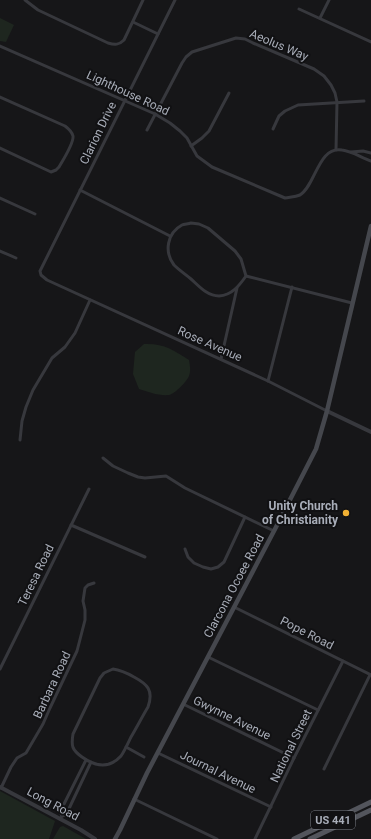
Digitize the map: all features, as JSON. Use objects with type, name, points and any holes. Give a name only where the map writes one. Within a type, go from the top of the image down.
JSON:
[{"type":"main road","name":"Clarcona Ocoee Road","points":[[116,839],[158,752],[316,449],[327,411],[371,226]]},
{"type":"main road","name":"US 441","points":[[294,839],[371,802]]},
{"type":"main road","name":"US 441","points":[[310,839],[371,810]]},
{"type":"street","points":[[25,0],[38,10],[114,45],[120,44],[124,40],[143,0]]},
{"type":"street","name":"Clarion Drive","points":[[41,275],[40,271],[175,0]]},
{"type":"street","points":[[320,18],[329,0]]},
{"type":"street","points":[[299,9],[371,42]]},
{"type":"street","points":[[133,22],[158,34]]},
{"type":"street","name":"Aeolus Way","points":[[147,130],[186,57],[192,52],[236,38],[245,39],[314,69],[324,76],[335,93],[337,102],[336,150]]},
{"type":"street","name":"Lighthouse Road","points":[[0,46],[155,114],[180,131],[187,138],[197,156],[212,167],[285,198],[294,197],[301,194],[308,186],[321,161],[328,154],[336,150]]},
{"type":"street","points":[[191,146],[209,131],[229,93]]},
{"type":"street","points":[[0,97],[65,126],[73,135],[73,140],[59,167],[51,172],[0,148]]},
{"type":"street","points":[[273,129],[279,116],[285,110],[298,105],[364,101]]},
{"type":"street","points":[[336,150],[349,152],[371,161]]},
{"type":"street","points":[[349,152],[363,151],[371,153]]},
{"type":"street","points":[[80,190],[170,236]]},
{"type":"street","points":[[0,198],[35,214]]},
{"type":"street","points":[[238,288],[228,294],[219,296],[210,294],[204,290],[175,265],[171,259],[168,252],[170,236],[182,225],[191,223],[199,224],[208,228],[235,252],[241,260],[246,276]]},
{"type":"street","points":[[0,251],[16,258]]},
{"type":"street","name":"Rose Avenue","points":[[41,275],[47,280],[268,381],[371,432]]},
{"type":"street","points":[[246,276],[352,303]]},
{"type":"street","points":[[221,360],[238,288],[246,276]]},
{"type":"street","points":[[268,381],[292,287]]},
{"type":"street","points":[[20,440],[22,421],[33,390],[52,358],[65,347],[76,333],[90,300]]},
{"type":"street","points":[[103,458],[113,466],[138,477],[145,478],[166,476],[185,488],[274,531]]},
{"type":"street","name":"Teresa Road","points":[[0,669],[89,489]]},
{"type":"street","points":[[185,549],[188,557],[194,563],[210,569],[218,567],[224,562],[245,517]]},
{"type":"street","points":[[71,525],[145,557]]},
{"type":"street","name":"Barbara Road","points":[[0,788],[10,767],[17,758],[26,753],[43,724],[73,661],[85,620],[83,601],[85,588],[94,583]]},
{"type":"street","name":"Pope Road","points":[[234,607],[371,675]]},
{"type":"street","points":[[208,656],[318,710]]},
{"type":"street","name":"National Street","points":[[256,839],[294,758],[343,661]]},
{"type":"street","points":[[113,669],[122,670],[143,682],[149,689],[151,695],[148,706],[126,747],[115,761],[99,766],[86,760],[77,753],[71,743],[73,734],[100,678],[104,673],[113,669]]},
{"type":"street","points":[[324,769],[371,675]]},
{"type":"street","name":"Gwynne Avenue","points":[[183,704],[294,758]]},
{"type":"street","points":[[126,747],[144,757]]},
{"type":"street","name":"Journal Avenue","points":[[158,752],[271,807]]},
{"type":"street","points":[[86,760],[60,812],[61,818],[66,815],[91,762]]},
{"type":"street","name":"Long Road","points":[[0,788],[61,818],[95,839]]},
{"type":"street","points":[[134,799],[217,839]]},
{"type":"street","points":[[363,806],[365,813]]},
{"type":"shaded area","points":[[0,18],[14,25],[6,42],[0,41]]},
{"type":"shaded area","points":[[144,344],[163,346],[189,360],[189,376],[186,381],[172,394],[157,394],[139,389],[133,374],[135,352]]},
{"type":"shaded area","points":[[0,791],[55,821],[49,839],[0,839]]},
{"type":"shaded area","points":[[63,826],[86,839],[53,839],[60,827]]},
{"type":"place","name":"Unity Church of Christianity","points":[[346,513]]}]
